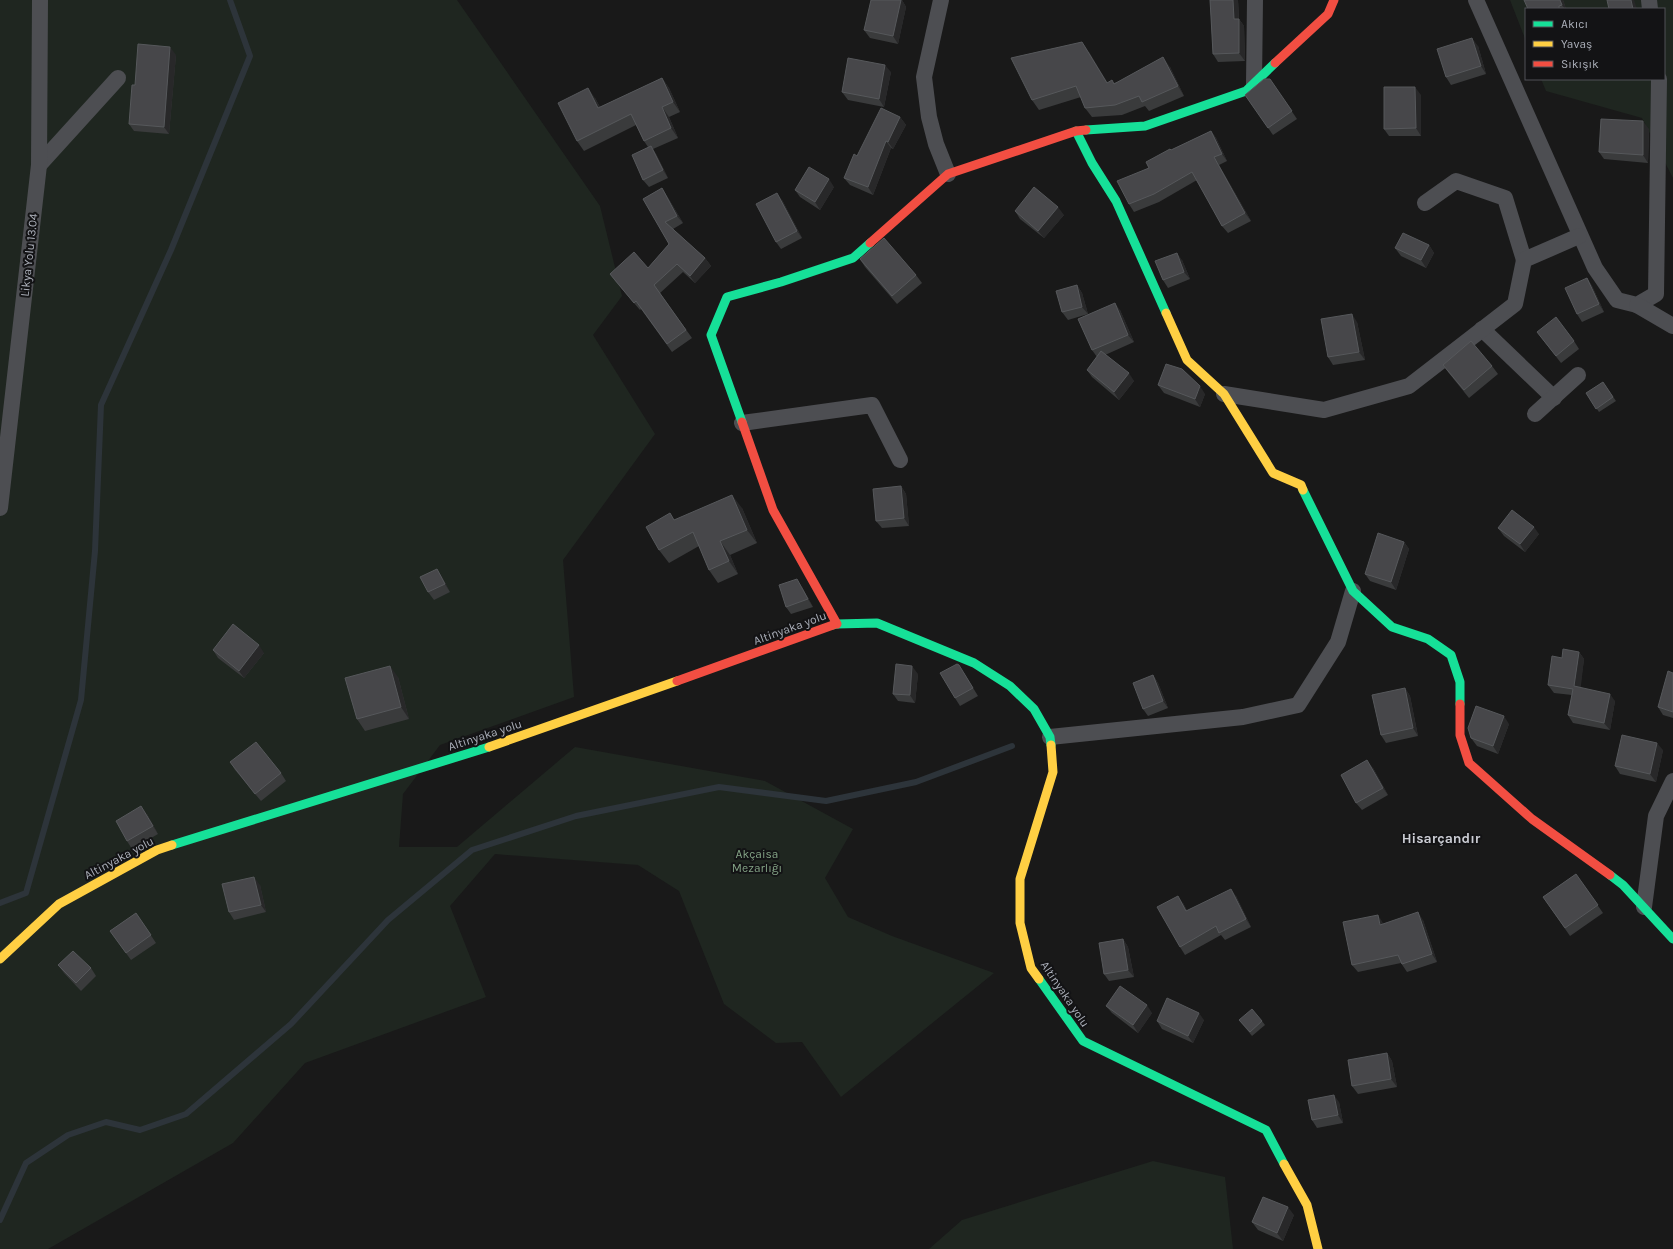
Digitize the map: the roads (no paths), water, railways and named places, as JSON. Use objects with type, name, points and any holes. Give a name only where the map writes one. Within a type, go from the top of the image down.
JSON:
[{"type":"street","name":"Likya Yolu 13.04","points":[[0,508],[39,165],[40,0]]},
{"type":"street","points":[[941,0],[924,77],[929,117],[936,144],[948,174]]},
{"type":"street","points":[[1254,84],[1255,0]]},
{"type":"street","points":[[836,624],[774,510],[711,335],[727,296],[781,282],[853,258],[948,174],[1076,131],[1145,126],[1246,91],[1328,14],[1334,0]]},
{"type":"street","points":[[1476,0],[1579,236],[1595,268],[1617,300],[1637,305],[1673,326]]},
{"type":"street","points":[[39,165],[118,78]]},
{"type":"street","points":[[1637,305],[1656,294],[1659,80]]},
{"type":"street","points":[[1076,131],[1092,163],[1116,201],[1187,360],[1224,394],[1273,473],[1300,485],[1353,591],[1392,627],[1428,639],[1451,655],[1460,682],[1460,735],[1469,763],[1532,819],[1623,886],[1673,938]]},
{"type":"street","points":[[1224,394],[1324,410],[1409,386],[1515,304],[1524,260],[1505,198],[1456,181],[1425,203]]},
{"type":"street","points":[[1524,260],[1579,236]]},
{"type":"street","points":[[1482,329],[1554,398]]},
{"type":"street","points":[[1535,414],[1578,375]]},
{"type":"street","points":[[742,423],[872,405],[900,460]]},
{"type":"street","points":[[1050,738],[1243,717],[1298,705],[1338,642],[1353,591]]},
{"type":"street","name":"Altinyaka yolu","points":[[0,959],[59,904],[157,850],[513,740],[836,624],[877,623],[974,664],[1010,686],[1034,709],[1050,738],[1053,772],[1020,879],[1020,923],[1031,968],[1083,1041],[1266,1130],[1307,1205],[1318,1249]]},
{"type":"street","points":[[1644,907],[1656,816],[1673,781]]},
{"type":"waterway","points":[[0,903],[26,893],[81,700],[95,551],[101,405],[171,250],[250,56],[230,0]]},
{"type":"waterway","points":[[0,1220],[26,1163],[68,1135],[106,1122],[140,1130],[186,1114],[291,1024],[388,920],[472,850],[576,816],[719,787],[826,801],[916,782],[1012,746]]},
{"type":"district","name":"Hisarçandır","points":[[1441,838]]},
{"type":"park label","name":"Akçaisa Mezarlığı","points":[[757,861]]}]
